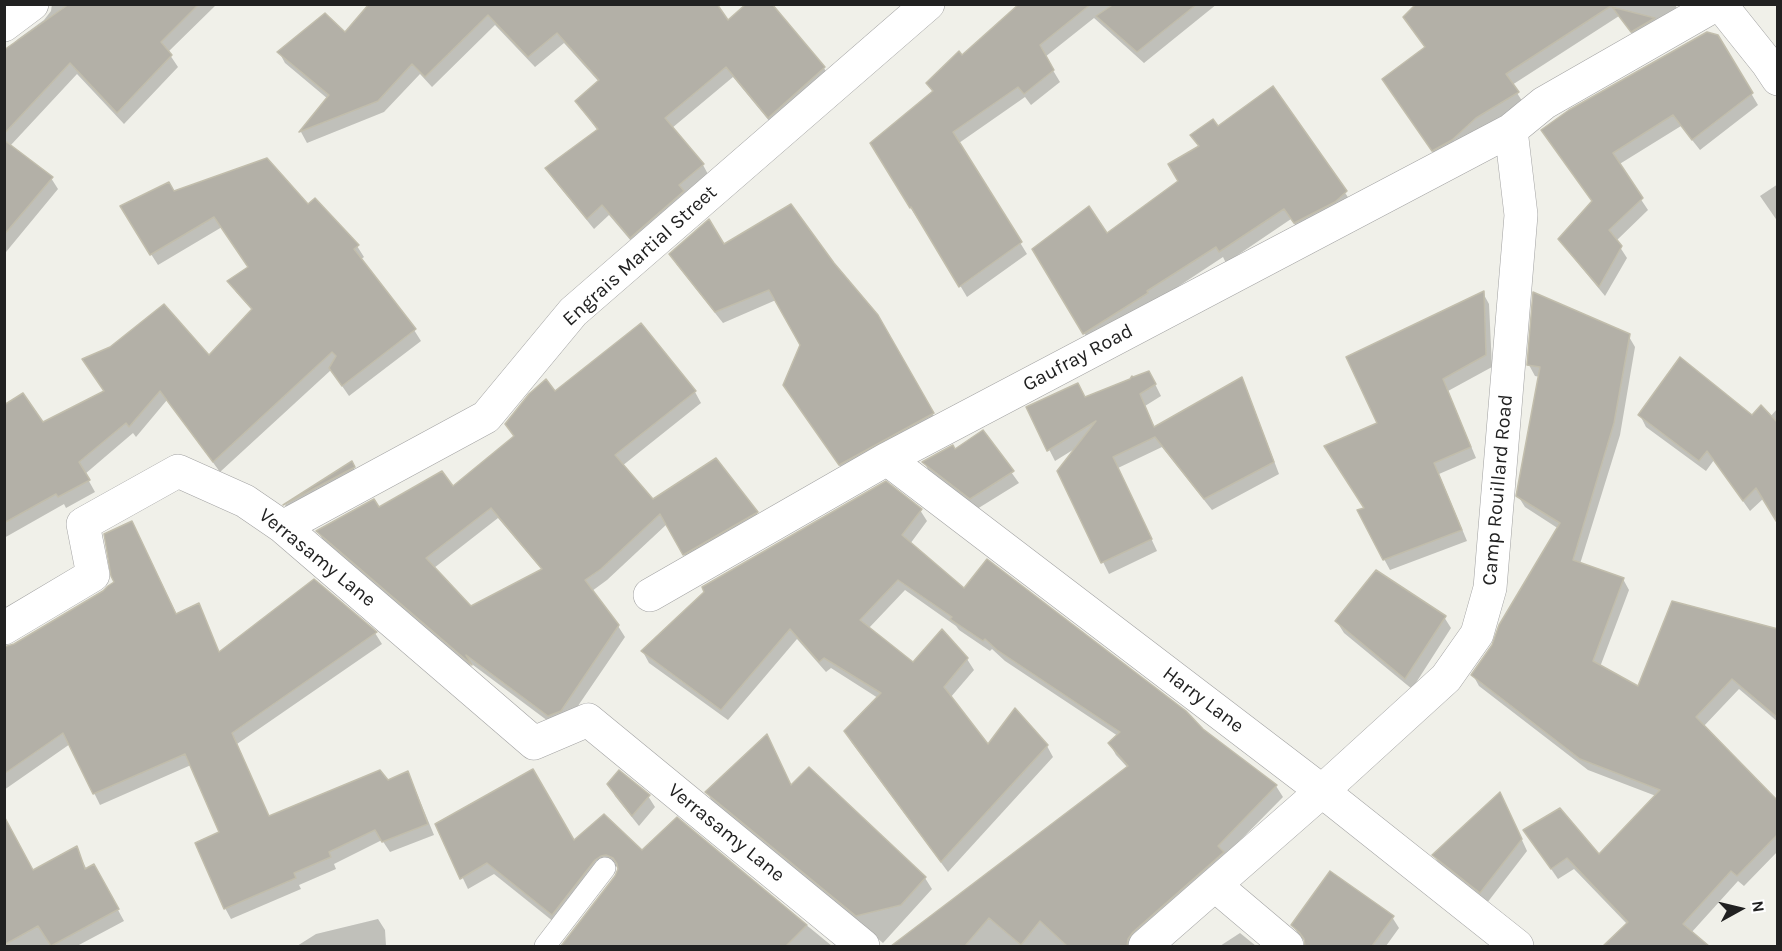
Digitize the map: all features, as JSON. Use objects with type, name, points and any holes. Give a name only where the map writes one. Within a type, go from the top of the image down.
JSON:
[{"type":"street","points":[[4,25],[32,4]]},
{"type":"street","name":"Engrais Martial Street","points":[[283,527],[486,417],[573,312],[928,4]]},
{"type":"street","points":[[1511,130],[1544,103],[1718,4],[1768,63],[1778,80]]},
{"type":"street","name":"Gaufray Road","points":[[650,595],[887,459],[1511,130]]},
{"type":"street","name":"Camp Rouillard Road","points":[[1145,946],[1216,886],[1446,678],[1477,634],[1490,588],[1521,215],[1511,130]]},
{"type":"street","name":"Harry Lane","points":[[887,459],[1322,791],[1517,946]]},
{"type":"street","name":"Verrasamy Lane","points":[[4,628],[93,575],[83,524],[178,471],[246,501],[283,527],[534,743],[588,720],[863,946]]},
{"type":"street","points":[[1216,886],[1287,946]]},
{"type":"lane","points":[[545,946],[605,868]]},
{"type":"building","points":[[69,4],[199,4],[161,42],[172,55],[117,113],[70,63],[4,134],[4,50]]},
{"type":"building","points":[[369,4],[717,4],[728,20],[746,4],[772,4],[825,67],[768,118],[726,67],[665,118],[704,164],[679,185],[684,191],[630,238],[602,205],[587,219],[545,168],[598,129],[575,101],[599,80],[557,33],[528,57],[488,15],[425,77],[412,64],[378,101],[299,132],[329,95],[277,52],[325,13],[345,32]]},
{"type":"building","points":[[1019,4],[1091,4],[1040,45],[1054,70],[1024,94],[1018,87],[953,132],[1022,242],[959,287],[870,143],[933,91],[926,83],[959,51],[962,55]]},
{"type":"building","points":[[1114,4],[1197,4],[1137,52],[1096,16]]},
{"type":"building","points":[[1416,4],[1614,4],[1506,74],[1519,92],[1476,118],[1452,140],[1432,151],[1382,79],[1425,47],[1403,17]]},
{"type":"building","points":[[1612,7],[1655,18],[1631,32]]},
{"type":"building","points":[[1707,32],[1718,35],[1753,93],[1692,140],[1673,115],[1613,153],[1643,198],[1609,230],[1622,246],[1599,287],[1558,239],[1592,201],[1541,130],[1569,110]]},
{"type":"building","points":[[1273,86],[1347,191],[1335,202],[1294,223],[1284,209],[1219,252],[1216,247],[1083,334],[1032,249],[1089,206],[1107,233],[1178,181],[1168,164],[1199,146],[1190,135],[1213,119],[1218,126]]},
{"type":"building","points":[[4,140],[53,177],[4,235]]},
{"type":"building","points":[[267,158],[308,204],[315,198],[359,245],[354,249],[416,329],[342,386],[329,368],[336,356],[332,352],[213,462],[160,391],[129,427],[126,423],[79,462],[90,480],[58,497],[56,494],[4,523],[4,405],[23,393],[43,422],[104,391],[82,359],[110,347],[164,304],[209,355],[252,309],[227,281],[248,267],[214,217],[150,255],[120,206],[169,182],[174,191]]},
{"type":"building","points":[[791,204],[834,263],[878,315],[934,413],[839,465],[783,385],[800,345],[769,290],[715,312],[669,254],[709,219],[724,244]]},
{"type":"building","points":[[1484,291],[1486,355],[1443,379],[1471,447],[1434,463],[1462,530],[1383,560],[1357,510],[1364,508],[1324,446],[1377,423],[1346,357]]},
{"type":"building","points":[[1533,292],[1630,334],[1614,423],[1573,560],[1624,578],[1593,661],[1638,686],[1672,601],[1778,629],[1778,718],[1732,679],[1696,717],[1778,801],[1778,834],[1737,876],[1731,871],[1683,924],[1709,946],[1603,946],[1628,922],[1567,858],[1551,869],[1523,830],[1560,808],[1599,854],[1660,790],[1580,759],[1471,675],[1492,645],[1499,625],[1560,523],[1516,496],[1540,367],[1527,365]]},
{"type":"building","points":[[641,323],[696,391],[615,455],[653,499],[716,458],[758,512],[683,555],[660,514],[601,569],[585,580],[619,625],[561,711],[548,716],[466,655],[472,665],[316,531],[374,499],[379,507],[442,471],[453,486],[514,436],[505,424],[529,394],[546,379],[555,391]],"holes":[[[491,508],[542,569],[471,606],[426,558]]]},
{"type":"building","points":[[1680,357],[1752,415],[1761,405],[1778,423],[1778,524],[1756,488],[1743,501],[1707,451],[1699,461],[1638,415]]},
{"type":"building","points":[[1149,371],[1156,384],[1140,394],[1154,427],[1242,377],[1274,462],[1204,499],[1155,437],[1113,457],[1152,539],[1101,563],[1057,471],[1096,421],[1047,451],[1026,407],[1078,383],[1085,397]]},
{"type":"building","points":[[983,430],[1014,471],[970,499],[922,462],[953,445],[955,449]]},
{"type":"building","points":[[352,461],[355,467],[283,505]]},
{"type":"building","points":[[886,481],[922,509],[902,535],[964,588],[987,559],[1186,711],[1203,729],[1277,785],[1218,846],[1224,852],[1133,932],[1128,939],[1127,946],[1067,946],[1040,921],[1021,945],[989,918],[965,946],[891,946],[1128,766],[1108,743],[1120,732],[997,650],[985,639],[983,641],[950,619],[952,617],[898,580],[860,620],[913,662],[942,629],[968,658],[944,687],[988,744],[1015,708],[1048,745],[941,862],[844,731],[881,693],[824,658],[819,662],[790,629],[721,710],[641,651],[704,592],[702,587]]},
{"type":"building","points":[[132,521],[176,614],[199,603],[219,652],[314,579],[377,632],[232,733],[269,816],[380,770],[388,780],[408,771],[428,824],[382,842],[375,830],[329,852],[331,857],[294,873],[296,878],[224,909],[195,843],[219,832],[185,754],[93,794],[63,733],[4,774],[4,647],[14,644],[103,591],[114,582],[104,534]]},
{"type":"building","points":[[1376,570],[1446,616],[1405,679],[1335,621]]},
{"type":"building","points":[[767,734],[791,785],[809,767],[926,877],[901,905],[856,916],[705,792]]},
{"type":"building","points":[[533,769],[574,840],[604,814],[642,850],[677,817],[807,925],[786,946],[561,946],[615,876],[618,869],[613,858],[606,855],[595,860],[552,915],[487,863],[460,879],[435,824]]},
{"type":"building","points":[[619,770],[650,795],[632,816],[607,784]]},
{"type":"building","points":[[1500,792],[1522,839],[1480,893],[1432,855]]},
{"type":"building","points":[[4,816],[33,870],[77,846],[85,869],[94,864],[119,909],[51,946],[38,926],[4,945]]},
{"type":"building","points":[[1330,871],[1394,916],[1372,946],[1305,946],[1304,939],[1291,925]]}]
